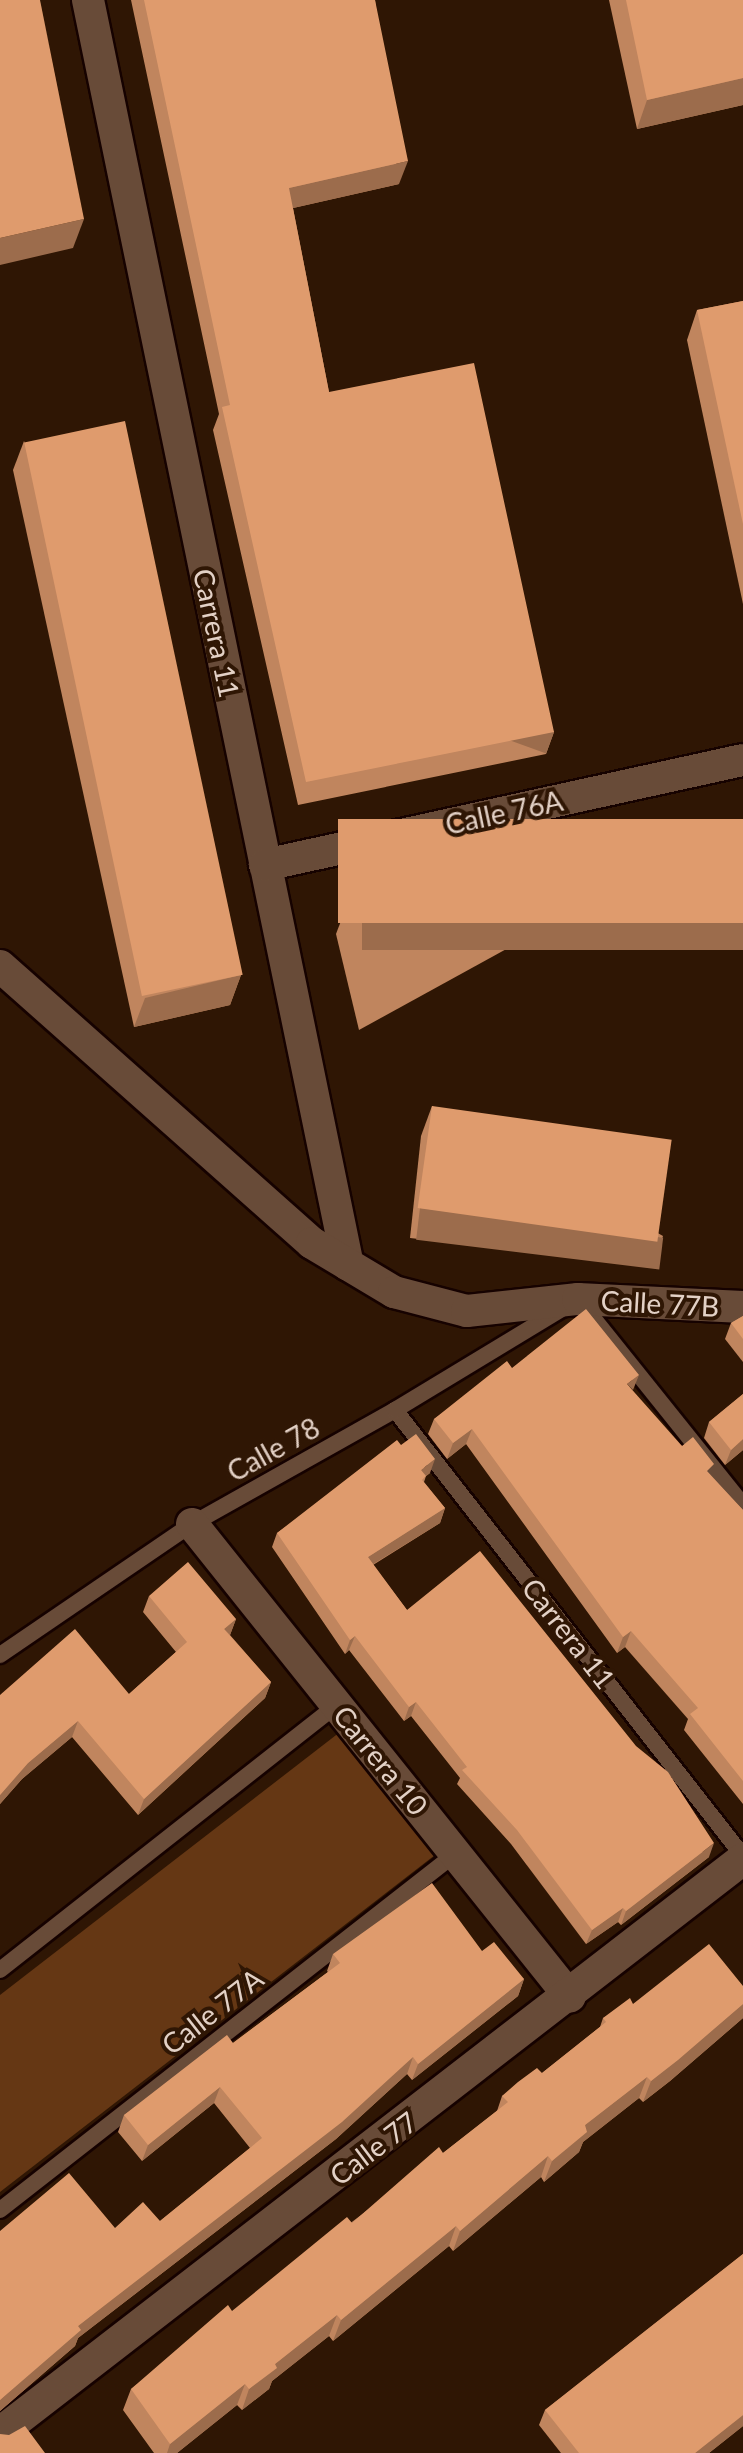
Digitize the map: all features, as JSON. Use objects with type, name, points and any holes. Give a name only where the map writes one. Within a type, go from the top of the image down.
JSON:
[{"type":"street","name":"Carrera 11","points":[[88,0],[348,1265]]},
{"type":"street","name":"Calle 76A","points":[[265,865],[743,760]]},
{"type":"street","name":"Calle 77B","points":[[0,966],[312,1243],[394,1292],[467,1311],[578,1299],[743,1307]]},
{"type":"street","name":"Carrera 10","points":[[192,1524],[570,1997]]},
{"type":"street","name":"Calle 77","points":[[0,2433],[570,1997],[743,1858]]},
{"type":"lane","name":"Calle 78","points":[[0,1655],[192,1524],[395,1410],[578,1299]]},
{"type":"lane","points":[[578,1299],[743,1505]]},
{"type":"lane","name":"Carrera 11","points":[[395,1410],[743,1858]]},
{"type":"lane","points":[[0,1970],[337,1705]]},
{"type":"lane","name":"Calle 77A","points":[[0,2210],[455,1854]]},
{"type":"shaded area","points":[[340,1732],[435,1855],[0,2192],[0,1995]]},
{"type":"building","points":[[0,0],[40,0],[84,219],[0,238]]},
{"type":"building","points":[[144,0],[375,0],[408,161],[289,188],[329,392],[474,363],[554,732],[306,782],[222,407],[230,405]]},
{"type":"building","points":[[626,0],[743,0],[743,78],[647,100]]},
{"type":"building","points":[[743,301],[743,524],[697,310]]},
{"type":"building","points":[[125,421],[243,975],[142,996],[24,442]]},
{"type":"building","points":[[338,819],[743,819],[743,923],[338,923]]},
{"type":"building","points":[[432,1106],[672,1140],[657,1242],[418,1208]]},
{"type":"building","points":[[586,1309],[639,1375],[627,1384],[682,1446],[693,1437],[714,1464],[707,1471],[743,1510],[743,1781],[690,1714],[698,1708],[631,1631],[623,1637],[472,1429],[453,1443],[434,1419],[507,1361],[512,1368]]},
{"type":"building","points":[[743,1316],[743,1339],[731,1323]]},
{"type":"building","points":[[743,1394],[743,1439],[731,1450],[709,1422]]},
{"type":"building","points":[[416,1434],[435,1459],[421,1470],[426,1476],[422,1480],[445,1508],[368,1557],[407,1610],[480,1551],[636,1746],[668,1772],[714,1843],[626,1911],[623,1908],[592,1930],[517,1830],[462,1770],[467,1767],[416,1702],[409,1707],[355,1636],[350,1640],[277,1533],[397,1440],[401,1445]]},
{"type":"building","points":[[188,1562],[236,1619],[224,1629],[271,1682],[144,1799],[78,1721],[28,1763],[0,1795],[0,1695],[75,1629],[129,1694],[187,1642],[149,1596]]},
{"type":"building","points":[[432,1883],[482,1951],[494,1942],[524,1979],[418,2064],[413,2057],[342,2122],[78,2326],[81,2330],[0,2400],[0,2231],[69,2173],[115,2228],[143,2202],[160,2221],[262,2138],[220,2087],[148,2145],[124,2115],[227,2035],[233,2043],[340,1963],[333,1954]]},
{"type":"building","points":[[709,1944],[743,1986],[743,2004],[651,2081],[647,2077],[585,2125],[587,2132],[552,2161],[548,2156],[460,2231],[456,2226],[341,2320],[337,2315],[275,2364],[277,2368],[249,2389],[245,2384],[170,2444],[131,2389],[228,2305],[232,2311],[347,2217],[352,2223],[439,2147],[443,2153],[508,2102],[502,2096],[518,2082],[537,2068],[542,2073],[606,2022],[603,2018],[630,1998],[633,2004]]},
{"type":"building","points":[[743,2254],[743,2415],[695,2453],[579,2453],[545,2410]]},
{"type":"building","points":[[25,2426],[45,2453],[0,2453],[0,2434],[9,2435]]}]
